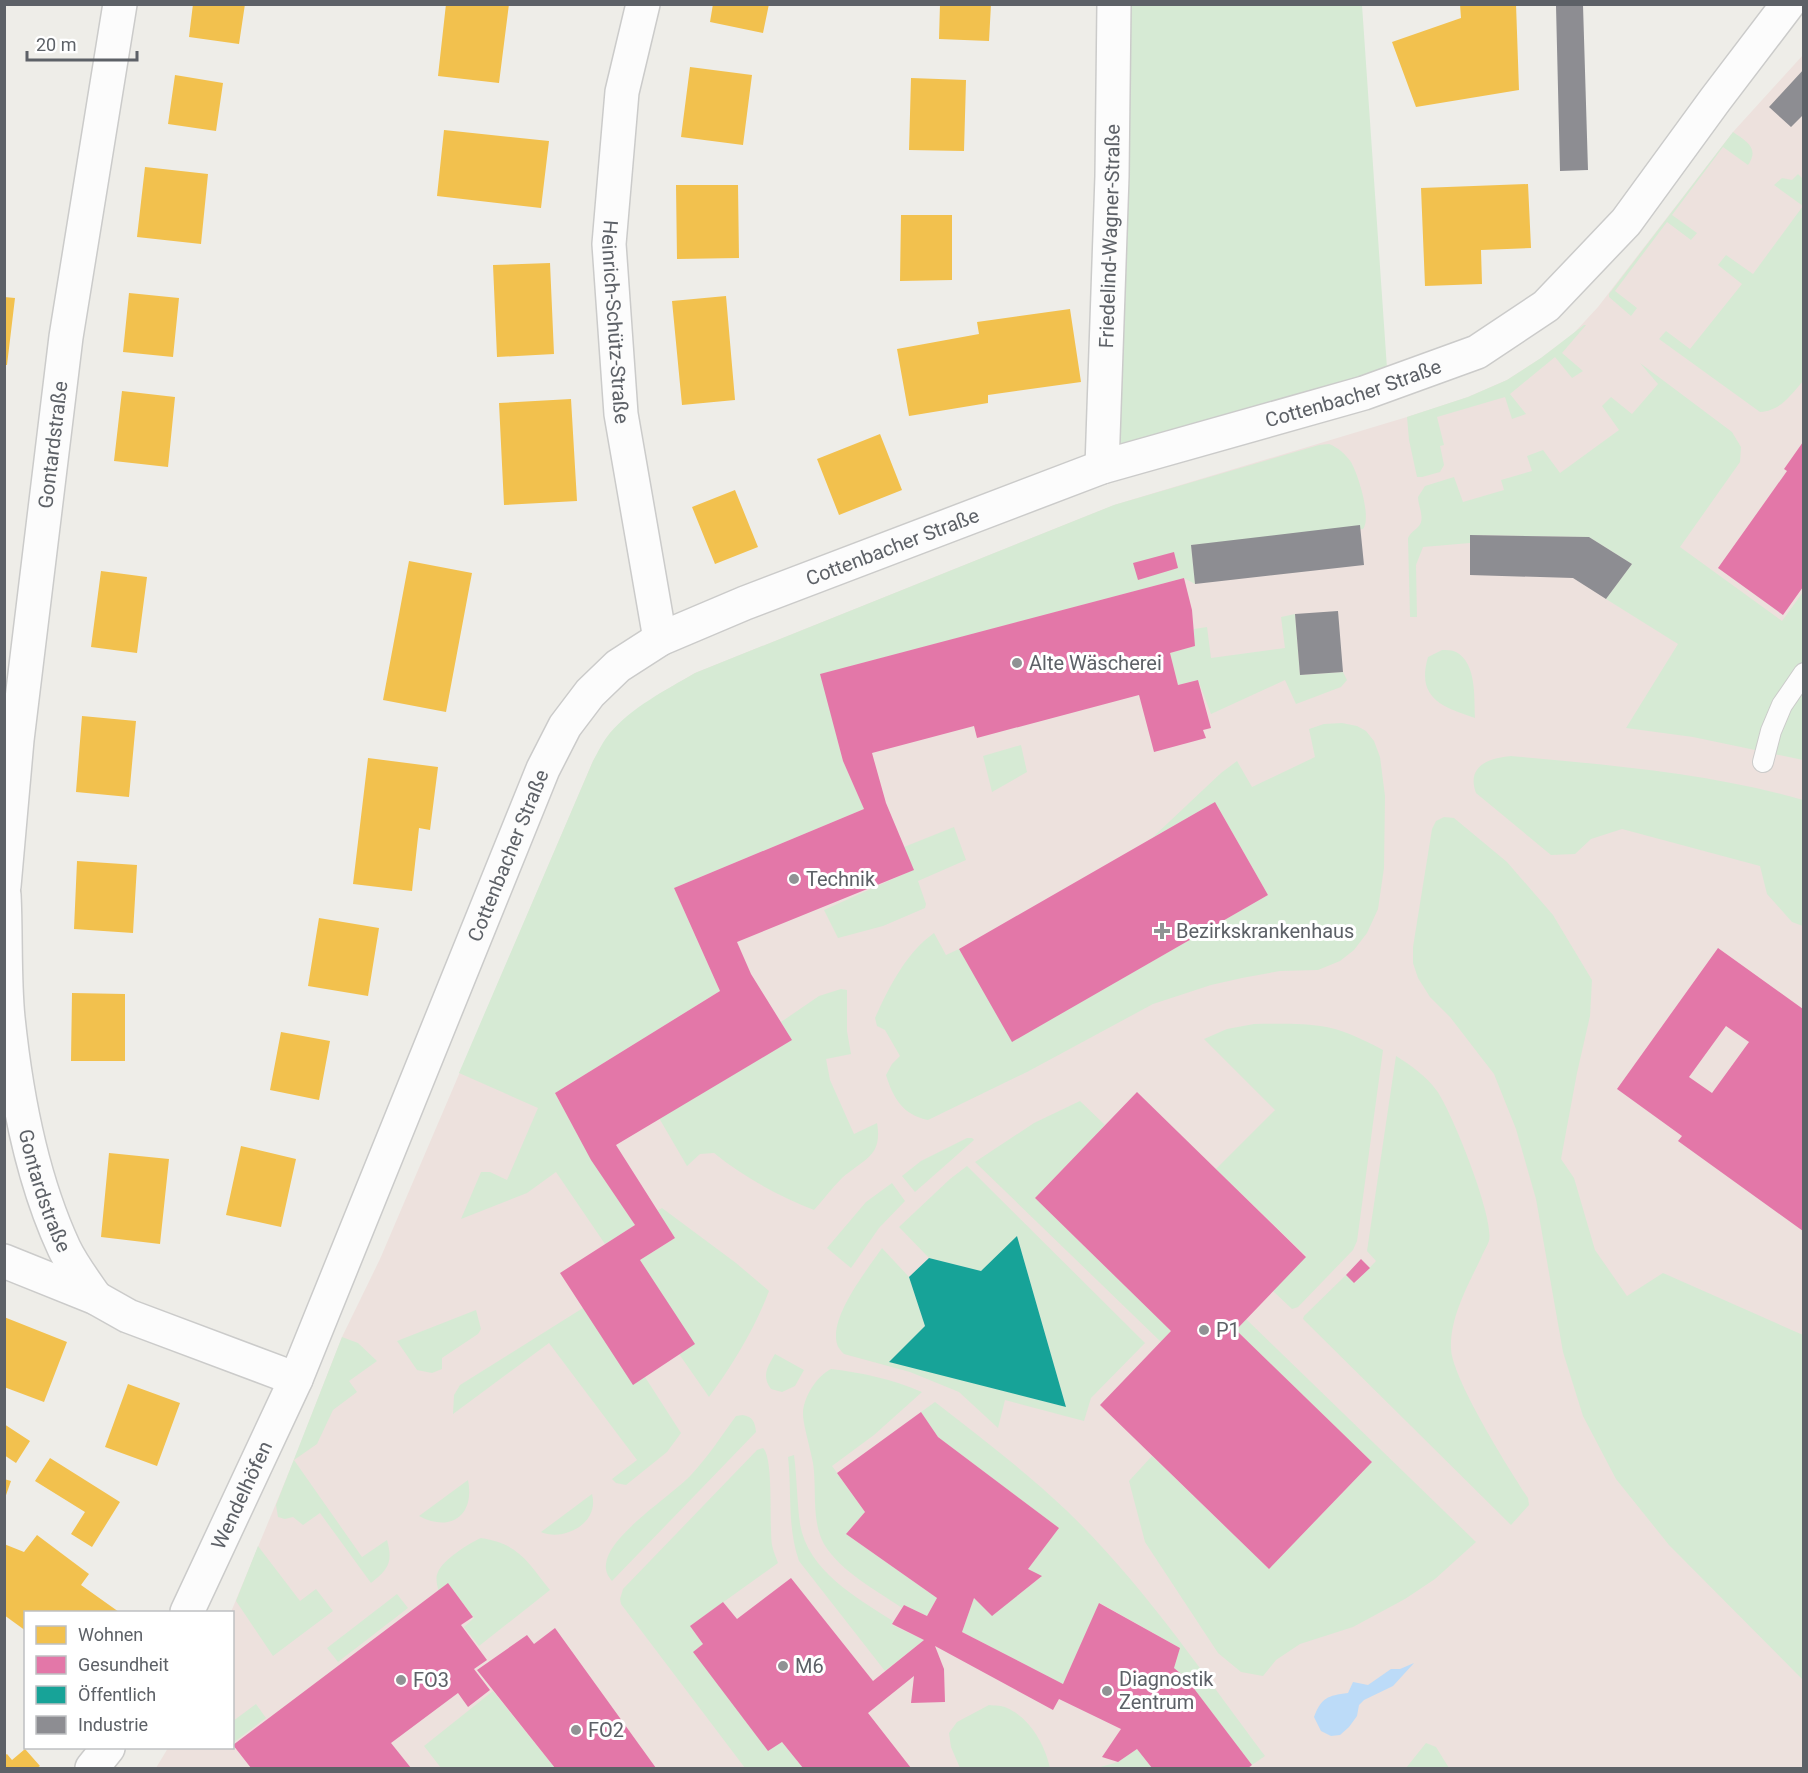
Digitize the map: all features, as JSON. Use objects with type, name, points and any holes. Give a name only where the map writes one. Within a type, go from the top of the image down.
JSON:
[{"type":"street","name":"Gontardstraße","points":[[4,886],[16,740],[66,337],[120,4]]},
{"type":"street","name":"Heinrich-Schütz-Straße","points":[[643,4],[622,92],[609,244],[621,414],[660,639]]},
{"type":"street","name":"Friedelind-Wagner-Straße","points":[[1102,467],[1112,176],[1114,4]]},
{"type":"street","name":"Cottenbacher Straße","points":[[296,1379],[543,769],[566,726],[590,693],[618,666],[660,639],[745,603],[1102,467],[1365,393],[1477,352],[1546,306],[1626,222],[1788,4]]},
{"type":"street","name":"Gontardstraße","points":[[4,895],[8,1017],[32,1157],[44,1201],[65,1250],[96,1298]]},
{"type":"street","name":"Gontardstraße","points":[[4,1261],[96,1298],[128,1316],[296,1379]]},
{"type":"street","name":"Wendelhöfen","points":[[187,1611],[296,1379]]},
{"type":"street","points":[[92,1768],[107,1749]]},
{"type":"lane","points":[[1763,762],[1771,731],[1782,705],[1803,673]]},
{"type":"shaded area","name":"Bezirkskrankenhaus","points":[[1803,55],[1803,1768],[156,1768],[167,1749],[234,1749],[234,1611],[231,1611],[342,1337],[380,1259],[593,761],[610,733],[659,694],[695,673],[1114,505],[1407,417],[1468,397],[1507,380],[1573,334],[1598,307],[1733,132]]},
{"type":"green space","points":[[1116,5],[1362,5],[1388,383],[1103,467]]},
{"type":"green space","points":[[1733,132],[1752,149],[1753,154],[1748,165],[1723,147],[1672,215],[1697,233],[1691,240],[1667,222],[1615,291],[1637,308],[1631,316],[1609,297],[1609,294]]},
{"type":"green space","points":[[1798,174],[1804,180],[1803,381],[1779,406],[1760,412],[1659,339],[1666,331],[1690,349],[1742,284],[1718,265],[1726,255],[1753,274],[1803,206],[1774,185],[1782,178],[1792,180]]},
{"type":"green space","points":[[1586,325],[1562,353],[1583,371],[1572,378],[1555,357],[1510,394],[1526,414],[1512,419],[1505,397],[1437,417],[1444,445],[1440,446],[1444,465],[1440,472],[1417,477],[1409,440],[1407,417],[1468,397],[1507,380],[1541,358]]},
{"type":"green space","points":[[1640,363],[1732,432],[1741,447],[1740,462],[1680,547],[1782,621],[1803,592],[1803,760],[1693,737],[1626,728],[1678,644],[1606,599],[1632,564],[1589,537],[1471,535],[1470,543],[1423,547],[1416,565],[1417,617],[1410,617],[1408,538],[1421,521],[1418,497],[1425,486],[1454,477],[1463,502],[1504,490],[1501,480],[1532,471],[1527,456],[1543,450],[1560,473],[1619,430],[1602,406],[1611,397],[1632,414],[1658,384]]},
{"type":"green space","points":[[1329,444],[1344,454],[1354,468],[1365,506],[1366,516],[1363,529],[1191,545],[1195,584],[1184,578],[821,674],[843,761],[864,809],[674,888],[720,991],[555,1093],[592,1160],[635,1225],[605,1244],[556,1172],[527,1193],[461,1219],[481,1172],[490,1172],[507,1180],[538,1108],[459,1073],[593,761],[605,739],[628,715],[695,673],[1114,505]]},
{"type":"green space","points":[[1295,614],[1300,675],[1343,672],[1347,680],[1341,687],[1296,704],[1285,680],[1211,714],[1198,680],[1178,685],[1170,653],[1194,646],[1194,629],[1207,627],[1211,658],[1285,648],[1281,617]]},
{"type":"green space","points":[[1442,650],[1456,652],[1468,664],[1473,682],[1475,718],[1442,705],[1429,691],[1425,671],[1428,657]]},
{"type":"green space","points":[[1342,723],[1357,726],[1366,731],[1374,741],[1380,757],[1385,796],[1384,868],[1378,909],[1367,933],[1354,950],[1340,961],[1318,970],[1280,971],[1242,978],[1211,985],[1153,1004],[1027,1072],[928,1120],[912,1114],[900,1104],[886,1075],[900,1056],[885,1030],[877,1026],[875,1018],[899,971],[924,941],[934,933],[946,955],[959,949],[1013,1041],[1268,895],[1215,802],[1152,838],[1221,773],[1237,761],[1252,787],[1315,757],[1309,729],[1324,724]]},
{"type":"green space","points":[[1021,745],[1027,772],[992,792],[983,756]]},
{"type":"green space","points":[[1511,756],[1695,777],[1732,783],[1803,800],[1803,926],[1792,922],[1767,894],[1760,866],[1622,829],[1591,839],[1575,854],[1551,855],[1476,793],[1474,776],[1477,770],[1488,761]]},
{"type":"green space","points":[[1444,817],[1454,818],[1507,862],[1553,915],[1592,980],[1590,1016],[1561,1159],[1574,1178],[1595,1250],[1627,1296],[1663,1273],[1803,1335],[1803,1680],[1669,1545],[1616,1479],[1583,1416],[1563,1352],[1536,1199],[1516,1129],[1494,1074],[1450,1017],[1430,997],[1418,978],[1413,963],[1413,947],[1432,829],[1436,821]]},
{"type":"green space","points":[[954,827],[966,860],[918,881],[926,904],[925,908],[883,926],[838,938],[824,910],[913,870],[904,847]]},
{"type":"green space","points":[[841,989],[847,990],[847,1031],[851,1054],[826,1059],[830,1080],[854,1134],[877,1123],[877,1143],[870,1156],[842,1178],[814,1210],[762,1185],[714,1153],[700,1154],[687,1166],[659,1118],[792,1040],[781,1022],[819,996]]},
{"type":"green space","points":[[1254,1024],[1315,1025],[1335,1029],[1383,1050],[1357,1241],[1353,1250],[1298,1307],[1292,1309],[1273,1291],[1306,1256],[1216,1169],[1275,1110],[1204,1039],[1227,1029]]},
{"type":"green space","points":[[1396,1056],[1428,1081],[1444,1103],[1462,1142],[1486,1211],[1489,1241],[1457,1313],[1451,1336],[1451,1348],[1460,1380],[1528,1498],[1529,1505],[1511,1525],[1303,1319],[1346,1275],[1355,1283],[1376,1261],[1367,1251]]},
{"type":"green space","points":[[1080,1101],[1105,1125],[1035,1198],[1171,1331],[1161,1342],[975,1162],[1034,1123]]},
{"type":"green space","points":[[967,1138],[974,1140],[915,1192],[902,1176],[921,1161]]},
{"type":"green space","points":[[967,1166],[1145,1343],[1091,1398],[1084,1421],[1005,1400],[998,1428],[959,1392],[910,1372],[844,1354],[838,1347],[837,1326],[846,1303],[882,1248],[909,1277],[925,1326],[890,1361],[1066,1407],[1017,1236],[981,1271],[929,1258],[899,1227]]},
{"type":"green space","points":[[892,1183],[905,1201],[879,1228],[851,1268],[827,1248],[866,1202]]},
{"type":"green space","points":[[662,1208],[736,1263],[769,1291],[742,1346],[709,1397],[679,1354],[640,1260],[675,1238],[657,1211]]},
{"type":"green space","points":[[583,1308],[645,1377],[681,1433],[667,1452],[626,1485],[616,1483],[612,1479],[637,1460],[549,1343],[453,1414],[454,1395],[460,1385]]},
{"type":"green space","points":[[476,1310],[481,1329],[478,1334],[442,1358],[442,1369],[432,1373],[417,1370],[397,1341]]},
{"type":"green space","points":[[1246,1319],[1476,1542],[1435,1579],[1405,1599],[1353,1627],[1300,1644],[1276,1660],[1263,1676],[1241,1672],[1218,1653],[1145,1542],[1129,1481],[1152,1456],[1269,1569],[1372,1462],[1236,1330]]},
{"type":"green space","points":[[342,1337],[358,1343],[377,1361],[349,1381],[357,1392],[333,1410],[317,1444],[294,1460],[362,1557],[387,1540],[390,1554],[388,1564],[386,1569],[371,1583],[320,1513],[303,1525],[293,1517],[285,1519],[278,1517],[276,1505]]},
{"type":"green space","points":[[775,1354],[804,1370],[795,1386],[782,1392],[771,1389],[766,1380],[768,1367]]},
{"type":"green space","points":[[831,1369],[877,1377],[922,1392],[874,1435],[832,1466],[865,1512],[846,1534],[937,1598],[927,1616],[904,1605],[902,1608],[849,1572],[831,1554],[820,1535],[816,1515],[813,1463],[803,1414],[805,1401],[812,1388]]},
{"type":"green space","points":[[935,1402],[1035,1482],[1094,1538],[1146,1598],[1265,1756],[1252,1765],[1186,1678],[1174,1668],[1180,1648],[1100,1603],[1063,1684],[962,1632],[974,1598],[992,1615],[1041,1577],[1028,1569],[1059,1528],[938,1437],[921,1412]]},
{"type":"green space","points":[[743,1415],[753,1421],[756,1432],[612,1581],[607,1573],[606,1564],[609,1553],[617,1541],[691,1475],[736,1416]]},
{"type":"green space","points":[[763,1448],[769,1465],[771,1536],[778,1563],[690,1626],[703,1644],[694,1652],[768,1750],[782,1742],[803,1768],[745,1768],[621,1604],[620,1599],[623,1589],[757,1450]]},
{"type":"green space","points":[[794,1455],[800,1524],[813,1556],[836,1582],[893,1621],[892,1625],[924,1640],[885,1671],[799,1561],[791,1522],[788,1457]]},
{"type":"green space","points":[[468,1480],[468,1503],[458,1518],[441,1522],[419,1516]]},
{"type":"green space","points":[[592,1494],[591,1514],[578,1528],[560,1534],[541,1532]]},
{"type":"green space","points":[[481,1538],[505,1545],[522,1556],[550,1590],[479,1646],[464,1627],[474,1618],[449,1585],[439,1592],[436,1579],[445,1562]]},
{"type":"green space","points":[[258,1546],[300,1601],[316,1589],[333,1611],[273,1656],[236,1601]]},
{"type":"green space","points":[[397,1594],[408,1608],[338,1662],[327,1648]]},
{"type":"green space","points":[[493,1691],[555,1768],[441,1768],[424,1746]]},
{"type":"green space","points":[[256,1704],[266,1718],[234,1742],[234,1720]]},
{"type":"green space","points":[[989,1705],[1005,1707],[1023,1718],[1040,1742],[1050,1768],[960,1768],[951,1747],[949,1733],[957,1722]]},
{"type":"green space","points":[[1426,1743],[1436,1747],[1449,1768],[1406,1768]]},
{"type":"green space","points":[[1137,1749],[1152,1768],[1097,1768],[1118,1762]]},
{"type":"water","points":[[1414,1663],[1393,1686],[1364,1700],[1359,1705],[1357,1716],[1340,1735],[1331,1736],[1321,1731],[1314,1717],[1323,1701],[1335,1695],[1348,1693],[1353,1682],[1368,1685],[1391,1669],[1400,1669]]},
{"type":"building: Wohnen","points":[[193,4],[245,4],[239,44],[189,37]]},
{"type":"building: Wohnen","points":[[446,4],[509,4],[499,83],[438,76]]},
{"type":"building: Wohnen","points":[[713,4],[769,4],[763,33],[710,22]]},
{"type":"building: Wohnen","points":[[940,4],[991,4],[989,41],[939,39]]},
{"type":"building: Wohnen","points":[[1460,4],[1516,4],[1519,90],[1416,107],[1392,42],[1461,18]]},
{"type":"building: Wohnen","points":[[690,67],[752,75],[743,145],[681,137]]},
{"type":"building: Wohnen","points":[[175,75],[223,83],[216,131],[168,124]]},
{"type":"building: Wohnen","points":[[911,78],[966,80],[964,151],[909,150]]},
{"type":"building: Wohnen","points":[[444,130],[549,141],[541,208],[437,196]]},
{"type":"building: Wohnen","points":[[145,167],[208,174],[201,244],[137,237]]},
{"type":"building: Wohnen","points":[[1528,184],[1531,248],[1481,250],[1482,284],[1425,286],[1421,188]]},
{"type":"building: Wohnen","points":[[676,185],[738,185],[739,258],[677,259]]},
{"type":"building: Wohnen","points":[[901,215],[952,215],[952,280],[900,281]]},
{"type":"building: Wohnen","points":[[550,263],[554,354],[497,357],[493,265]]},
{"type":"building: Wohnen","points":[[129,293],[179,298],[173,357],[123,352]]},
{"type":"building: Wohnen","points":[[726,296],[735,400],[682,405],[672,301]]},
{"type":"building: Wohnen","points":[[4,297],[15,298],[7,365],[4,365]]},
{"type":"building: Wohnen","points":[[1070,309],[1081,382],[988,395],[988,403],[909,416],[897,349],[979,334],[977,322]]},
{"type":"building: Wohnen","points":[[122,391],[175,397],[168,467],[114,461]]},
{"type":"building: Wohnen","points":[[571,399],[577,501],[504,505],[499,403]]},
{"type":"building: Wohnen","points":[[880,434],[902,490],[839,515],[817,459]]},
{"type":"building: Wohnen","points":[[735,490],[758,547],[715,564],[692,507]]},
{"type":"building: Wohnen","points":[[409,561],[472,573],[446,712],[383,700]]},
{"type":"building: Wohnen","points":[[101,571],[147,577],[137,653],[91,647]]},
{"type":"building: Wohnen","points":[[82,716],[136,721],[129,797],[76,792]]},
{"type":"building: Wohnen","points":[[368,758],[438,767],[430,830],[419,828],[412,891],[353,884]]},
{"type":"building: Wohnen","points":[[77,861],[137,865],[133,933],[74,929]]},
{"type":"building: Wohnen","points":[[319,918],[379,928],[368,996],[308,986]]},
{"type":"building: Wohnen","points":[[72,993],[125,994],[125,1061],[71,1061]]},
{"type":"building: Wohnen","points":[[281,1032],[330,1041],[319,1100],[270,1090]]},
{"type":"building: Wohnen","points":[[241,1146],[296,1159],[281,1227],[226,1215]]},
{"type":"building: Wohnen","points":[[109,1153],[169,1159],[160,1244],[101,1237]]},
{"type":"building: Wohnen","points":[[4,1317],[67,1342],[44,1402],[4,1387]]},
{"type":"building: Wohnen","points":[[128,1384],[180,1403],[157,1466],[105,1447]]},
{"type":"building: Wohnen","points":[[4,1424],[30,1441],[16,1463],[4,1455]]},
{"type":"building: Wohnen","points":[[50,1458],[120,1502],[92,1547],[71,1534],[85,1512],[35,1481]]},
{"type":"building: Wohnen","points":[[4,1479],[11,1481],[5,1498],[4,1498]]},
{"type":"building: Wohnen","points":[[37,1535],[89,1574],[81,1585],[118,1611],[24,1611],[24,1630],[4,1615],[4,1544],[24,1552]]},
{"type":"building: Wohnen","points":[[25,1749],[40,1766],[37,1768],[4,1768],[4,1756],[7,1754],[12,1760]]},
{"type":"building: Gesundheit","points":[[1803,442],[1803,587],[1783,615],[1718,568],[1787,471],[1784,469]]},
{"type":"building: Gesundheit","points":[[1174,552],[1178,568],[1138,580],[1133,563]]},
{"type":"building: Gesundheit","points":[[1184,578],[1192,610],[1195,646],[1170,653],[1178,685],[1198,680],[1211,728],[1203,730],[1206,738],[1154,752],[1139,695],[977,738],[974,726],[872,753],[886,803],[914,870],[737,942],[751,974],[792,1040],[616,1145],[675,1238],[640,1260],[695,1344],[633,1385],[560,1273],[635,1225],[591,1160],[555,1093],[720,991],[674,888],[864,809],[843,761],[820,674]]},
{"type":"building: Gesundheit","points":[[1215,802],[1268,895],[1012,1042],[959,949]]},
{"type":"building: Gesundheit","points":[[1718,948],[1803,1009],[1803,1231],[1678,1141],[1682,1136],[1617,1089]],"holes":[[[1726,1026],[1749,1042],[1712,1093],[1689,1077]]]},
{"type":"building: Gesundheit","name":"P1","points":[[1137,1092],[1306,1257],[1236,1330],[1372,1462],[1269,1569],[1100,1405],[1171,1331],[1035,1198]]},
{"type":"building: Gesundheit","points":[[1361,1259],[1370,1268],[1354,1283],[1346,1275]]},
{"type":"building: Gesundheit","points":[[921,1412],[938,1437],[1059,1528],[1028,1569],[1042,1576],[992,1616],[974,1598],[962,1632],[1063,1684],[1099,1603],[1180,1648],[1174,1668],[1186,1678],[1252,1765],[1248,1768],[1152,1768],[1137,1749],[1118,1762],[1102,1757],[1121,1729],[1059,1699],[1053,1710],[935,1646],[944,1669],[945,1702],[911,1703],[914,1676],[868,1713],[911,1768],[803,1768],[782,1742],[768,1751],[693,1652],[703,1644],[690,1626],[723,1602],[737,1619],[791,1578],[873,1681],[924,1640],[892,1624],[904,1605],[927,1616],[937,1598],[846,1534],[865,1512],[837,1473]]},
{"type":"building: Gesundheit","name":"FO3","points":[[448,1583],[473,1617],[461,1625],[487,1660],[474,1669],[490,1690],[468,1707],[458,1693],[391,1743],[411,1768],[251,1768],[234,1744]]},
{"type":"building: Gesundheit","name":"FO2","points":[[555,1628],[656,1768],[555,1768],[477,1670],[527,1635],[534,1644]]},
{"type":"building: Öffentlich","points":[[1017,1236],[1066,1407],[889,1362],[925,1326],[909,1277],[929,1258],[981,1271]]},
{"type":"building: Industrie","points":[[1583,5],[1588,170],[1560,171],[1556,6]]},
{"type":"building: Industrie","points":[[1804,69],[1804,114],[1791,127],[1769,107]]},
{"type":"building: Industrie","points":[[1360,525],[1364,565],[1195,584],[1191,545]]},
{"type":"building: Industrie","points":[[1470,535],[1589,537],[1632,564],[1606,599],[1573,578],[1470,575]]},
{"type":"building: Industrie","points":[[1338,611],[1343,672],[1300,675],[1295,614]]},
{"type":"place","name":"Alte Wäscherei","points":[[1017,663]]},
{"type":"place","name":"Technik","points":[[794,879]]},
{"type":"place","name":"Bezirkskrankenhaus","points":[[1162,931]]},
{"type":"place","name":"P1","points":[[1204,1330]]},
{"type":"place","name":"M6","points":[[783,1666]]},
{"type":"place","name":"FO3","points":[[401,1680]]},
{"type":"place","name":"Diagnostik Zentrum","points":[[1107,1691]]},
{"type":"place","name":"FO2","points":[[576,1730]]}]
